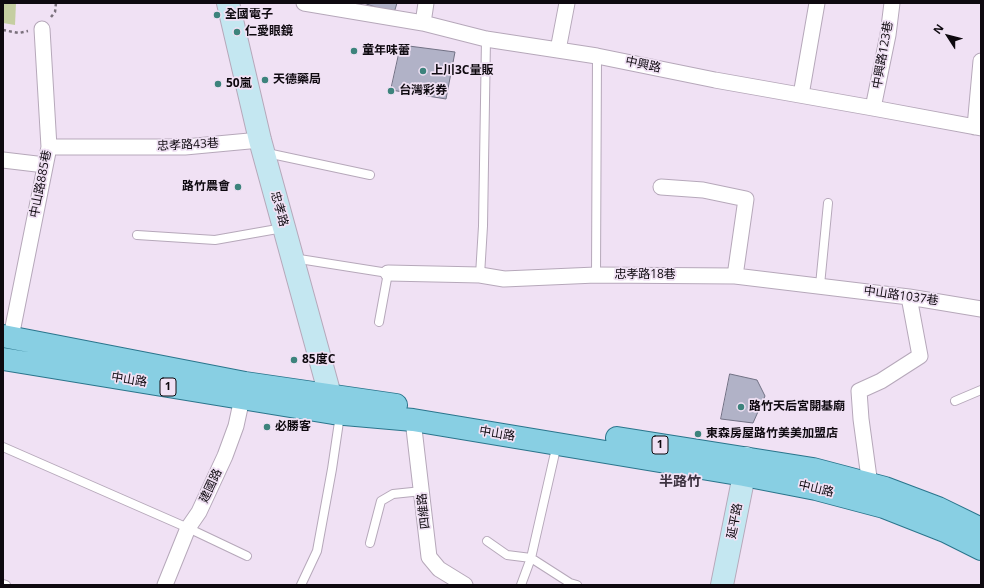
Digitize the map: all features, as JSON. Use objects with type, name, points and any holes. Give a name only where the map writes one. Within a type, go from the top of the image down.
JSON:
[{"type":"main road","name":"中山路","points":[[7,336],[244,391],[334,408],[557,444],[745,466],[813,469],[885,488],[938,508],[981,529]]},
{"type":"main road","name":"中山路","points":[[3,359],[244,391]]},
{"type":"main road","name":"中山路","points":[[334,408],[745,466],[884,507],[945,531],[981,549]]},
{"type":"street","name":"忠孝路","points":[[228,3],[262,146],[334,408]]},
{"type":"street","name":"中興路","points":[[304,3],[423,22],[486,40],[597,56],[715,80],[978,128]]},
{"type":"street","points":[[423,22],[426,3]]},
{"type":"street","points":[[558,50],[567,3]]},
{"type":"street","points":[[801,95],[817,3]]},
{"type":"street","name":"中興路123巷","points":[[873,108],[888,35],[892,3]]},
{"type":"street","name":"中山路885巷","points":[[7,336],[49,147],[42,28]]},
{"type":"street","points":[[978,128],[981,61]]},
{"type":"street","name":"忠孝路43巷","points":[[49,147],[262,146]]},
{"type":"street","points":[[3,160],[45,165]]},
{"type":"street","points":[[661,187],[703,190],[746,199],[735,276]]},
{"type":"street","name":"忠孝路18巷","points":[[388,273],[480,275],[504,279],[596,275],[735,276],[820,285]]},
{"type":"street","name":"中山路1037巷","points":[[820,285],[909,297],[981,309]]},
{"type":"street","points":[[870,485],[861,419],[859,391],[880,381],[920,356],[909,297]]},
{"type":"street","name":"建國路","points":[[165,585],[188,528],[199,512],[225,456],[236,426],[244,391]]},
{"type":"street","name":"四維路","points":[[413,420],[429,557],[438,569],[465,585]]},
{"type":"street","name":"延平路","points":[[722,585],[745,466]]},
{"type":"lane","points":[[480,275],[483,226],[486,40]]},
{"type":"lane","points":[[596,275],[597,56]]},
{"type":"lane","points":[[262,146],[370,175]]},
{"type":"lane","points":[[820,285],[828,203]]},
{"type":"lane","points":[[137,235],[214,240],[284,228]]},
{"type":"lane","name":"忠孝路18巷","points":[[292,258],[388,273]]},
{"type":"lane","points":[[379,322],[388,273]]},
{"type":"lane","points":[[955,401],[981,390]]},
{"type":"lane","points":[[301,585],[317,551],[332,469],[334,408]]},
{"type":"lane","points":[[521,585],[531,558],[557,444]]},
{"type":"lane","points":[[3,447],[188,528],[247,556]]},
{"type":"lane","points":[[370,543],[381,501],[393,494],[422,491]]},
{"type":"lane","points":[[487,541],[507,555],[531,558],[570,583],[577,585]]},
{"type":"green space","points":[[3,3],[16,3],[15,25],[3,23]]},
{"type":"building","points":[[364,3],[397,3],[394,13]]},
{"type":"building","name":"上川3C量販","points":[[401,45],[455,52],[446,99],[391,90]]},
{"type":"building","name":"路竹天后宮開基廟","points":[[730,374],[757,380],[765,396],[753,423],[721,419]]},
{"type":"place","name":"全國電子","points":[[217,15]]},
{"type":"place","name":"仁愛眼鏡","points":[[237,32]]},
{"type":"place","name":"童年味蕾","points":[[354,51]]},
{"type":"place","name":"上川3C量販","points":[[423,71]]},
{"type":"place","name":"天德藥局","points":[[265,80]]},
{"type":"place","name":"50嵐","points":[[218,84]]},
{"type":"place","name":"台灣彩券","points":[[391,91]]},
{"type":"place","name":"路竹農會","points":[[238,187]]},
{"type":"place","name":"85度C","points":[[294,360]]},
{"type":"place","name":"路竹天后宮開基廟","points":[[741,407]]},
{"type":"place","name":"必勝客","points":[[267,427]]},
{"type":"place","name":"東森房屋路竹美美加盟店","points":[[698,434]]},
{"type":"district","name":"半路竹","points":[[680,482]]}]
